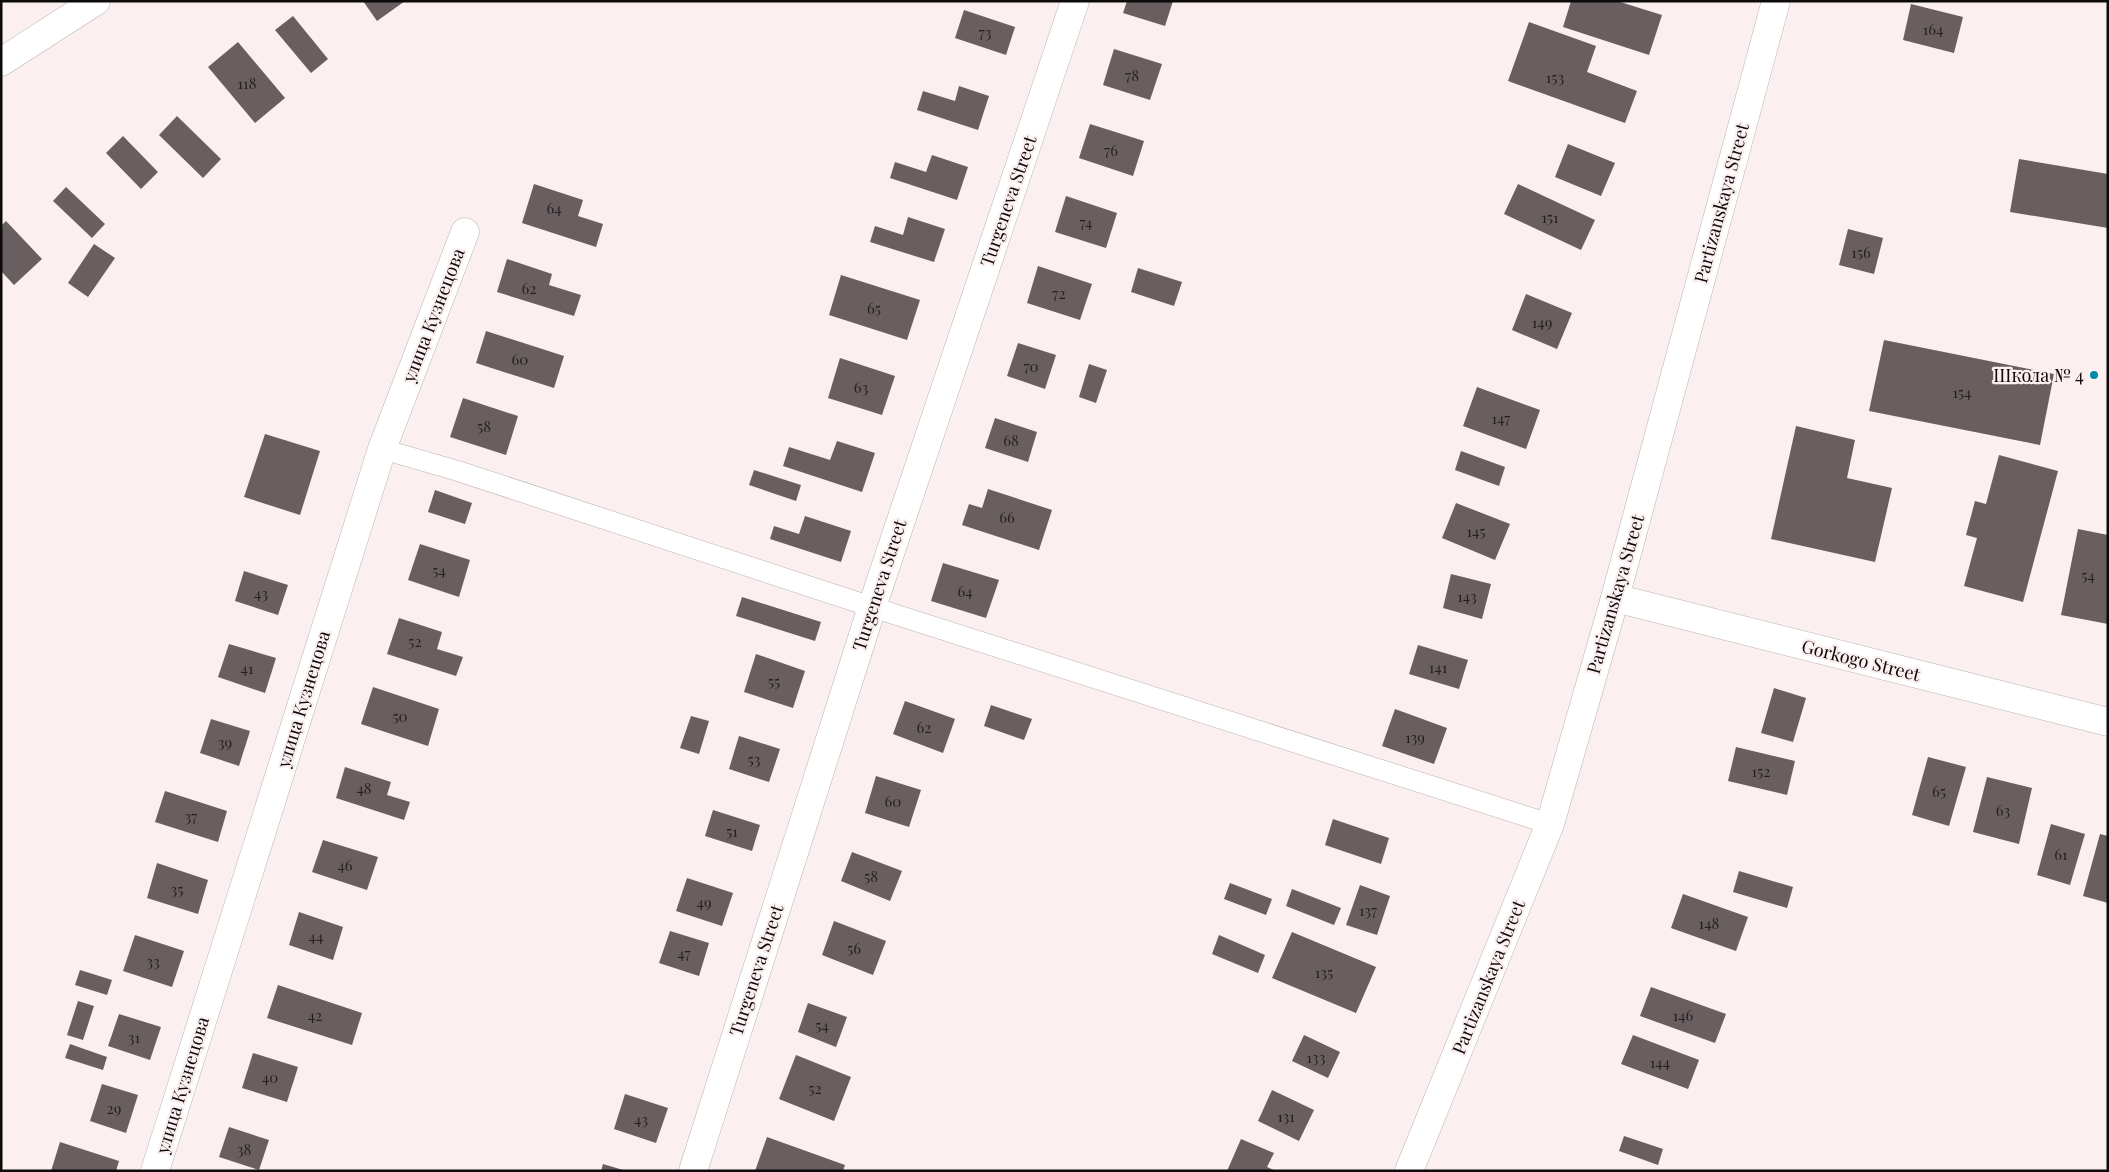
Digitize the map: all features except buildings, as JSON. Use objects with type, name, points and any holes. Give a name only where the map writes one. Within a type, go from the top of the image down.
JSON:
[{"type":"street","points":[[1,62],[96,1]]},
{"type":"street","name":"Turgeneva Street","points":[[692,1171],[872,607],[1075,1]]},
{"type":"street","name":"Partizanskaya Street","points":[[1409,1171],[1550,824],[1615,598],[1776,1]]},
{"type":"street","name":"улица Кузнецова","points":[[155,1171],[382,449],[465,232]]},
{"type":"street","name":"Gorkogo Street","points":[[1615,598],[2108,722]]},
{"type":"lane","points":[[382,449],[458,471],[872,607],[1550,824]]},
{"type":"place","name":"Школа № 4","points":[[2094,375]]}]
